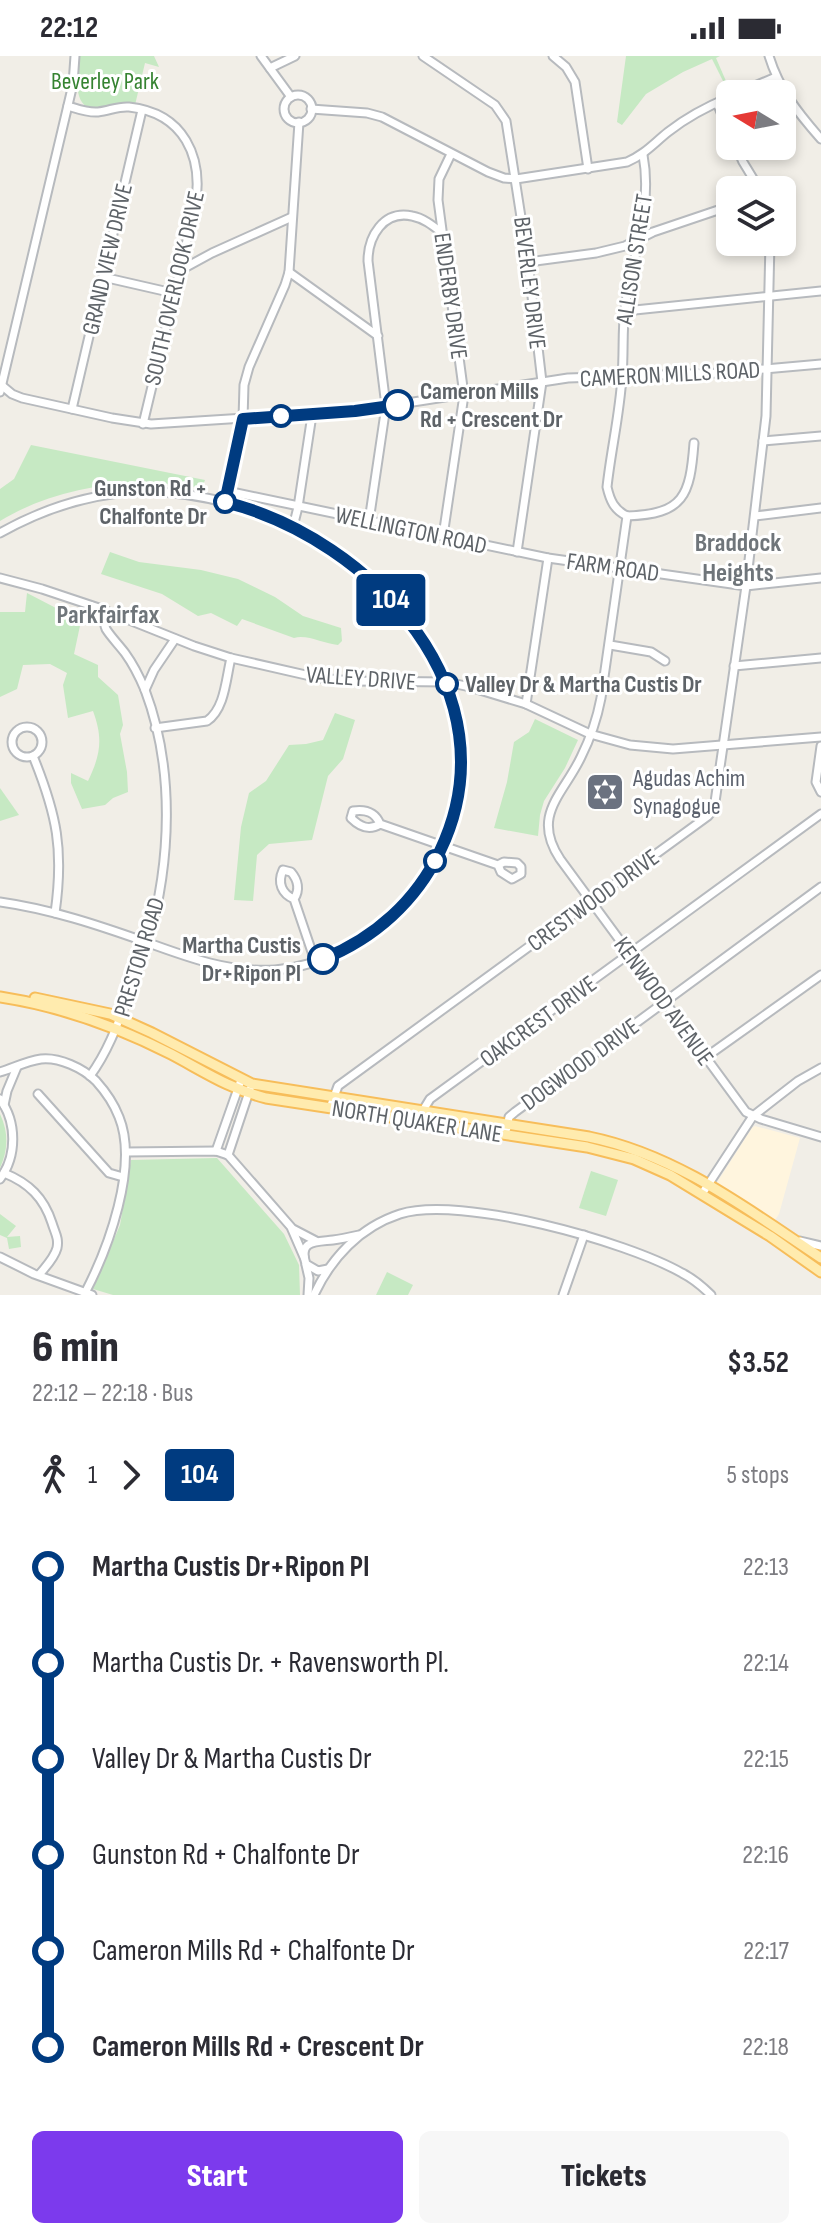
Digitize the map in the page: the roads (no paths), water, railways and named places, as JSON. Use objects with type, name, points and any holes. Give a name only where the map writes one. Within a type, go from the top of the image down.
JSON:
[{"type":"main road","name":"NORTH QUAKER LANE","points":[[0,994],[110,1014],[239,1085]]},
{"type":"main road","name":"NORTH QUAKER LANE","points":[[0,994],[116,1029],[250,1089],[507,1130],[608,1151],[651,1166],[702,1194],[821,1272]]},
{"type":"main road","name":"NORTH QUAKER LANE","points":[[507,1130],[589,1137],[638,1150],[673,1164],[821,1258]]},
{"type":"street","points":[[1,388],[73,84],[75,56]]},
{"type":"street","points":[[261,56],[291,97]]},
{"type":"street","points":[[270,68],[295,56]]},
{"type":"street","name":"BEVERLEY DRIVE","points":[[423,56],[499,108],[506,121],[528,262],[542,382],[517,552]]},
{"type":"street","points":[[553,56],[566,67],[575,82],[588,169]]},
{"type":"street","points":[[769,56],[776,77],[802,119],[821,139]]},
{"type":"street","points":[[769,80],[776,77]]},
{"type":"street","points":[[305,96],[311,109],[307,119],[299,122],[291,120],[285,113],[285,104],[291,97],[305,96]]},
{"type":"street","points":[[311,109],[382,117],[488,172],[516,179],[627,162],[643,155],[680,124],[716,104]]},
{"type":"street","name":"SOUTH OVERLOOK DRIVE","points":[[68,106],[90,112],[124,107],[163,118],[178,130],[196,161],[197,192],[143,424]]},
{"type":"street","name":"GRAND VIEW DRIVE","points":[[72,409],[142,110]]},
{"type":"street","points":[[225,502],[243,419],[244,385],[249,367],[289,272],[299,122]]},
{"type":"street","name":"ENDERBY DRIVE","points":[[443,536],[464,395],[441,232],[438,187],[451,154]]},
{"type":"street","name":"ALLISON STREET","points":[[627,516],[615,508],[607,487],[622,377],[622,333],[640,239],[645,194],[643,155]]},
{"type":"street","points":[[528,262],[615,249],[653,232],[716,211]]},
{"type":"street","points":[[369,521],[386,406],[368,261],[369,247],[378,227],[404,215],[422,219],[441,232]]},
{"type":"street","points":[[179,272],[212,253],[292,217]]},
{"type":"street","name":"CRESTWOOD DRIVE","points":[[332,1103],[338,1086],[712,813],[717,796],[746,586],[763,441],[770,256]]},
{"type":"street","points":[[289,272],[378,336]]},
{"type":"street","points":[[103,277],[173,293]]},
{"type":"street","points":[[625,311],[821,291]]},
{"type":"street","name":"CAMERON MILLS ROAD","points":[[1,388],[22,398],[143,424],[312,415],[590,377],[821,364]]},
{"type":"street","points":[[293,527],[312,415]]},
{"type":"street","points":[[763,441],[821,436]]},
{"type":"street","points":[[590,734],[601,698],[610,645],[627,516],[662,513],[676,504],[688,486],[694,443]]},
{"type":"street","name":"WELLINGTON ROAD","points":[[227,491],[548,558]]},
{"type":"street","points":[[0,533],[35,514],[73,502],[105,495],[153,492],[208,497],[293,527],[337,553],[386,595],[418,632],[447,682],[459,730],[460,773],[454,812],[443,846],[415,893],[386,922],[351,947],[315,961],[273,970],[207,963],[55,913],[0,902]]},
{"type":"street","points":[[755,516],[821,508]]},
{"type":"street","points":[[526,704],[548,558]]},
{"type":"street","name":"FARM ROAD","points":[[548,558],[746,586],[821,578]]},
{"type":"street","name":"VALLEY DRIVE","points":[[0,578],[106,611],[231,658],[319,678],[447,682],[526,704],[590,734],[630,745],[657,748],[723,746],[821,737]]},
{"type":"street","name":"PRESTON ROAD","points":[[90,1076],[104,1056],[116,1029],[148,943],[160,895],[166,834],[165,787],[145,690],[131,662],[106,628],[106,611]]},
{"type":"street","points":[[145,690],[175,639]]},
{"type":"street","points":[[610,645],[651,652],[665,661]]},
{"type":"street","points":[[155,728],[207,721],[212,717],[218,708],[231,658]]},
{"type":"street","points":[[734,666],[821,658]]},
{"type":"street","points":[[25,726],[35,729],[42,737],[41,748],[33,756],[21,756],[14,751],[11,741],[13,735],[25,726]]},
{"type":"street","name":"KENWOOD AVENUE","points":[[590,734],[554,802],[548,831],[555,852],[746,1112],[753,1116]]},
{"type":"street","points":[[821,746],[816,782],[821,792]]},
{"type":"street","points":[[33,756],[57,828],[60,864],[55,913]]},
{"type":"street","name":"OAKCREST DRIVE","points":[[422,1117],[430,1099],[821,814]]},
{"type":"street","points":[[380,824],[498,865]]},
{"type":"street","name":"DOGWOOD DRIVE","points":[[507,1130],[511,1114],[821,887]]},
{"type":"street","points":[[294,899],[315,961]]},
{"type":"street","points":[[706,1057],[821,975]]},
{"type":"street","points":[[0,1257],[89,1294],[112,1231],[126,1152],[120,1117],[102,1088],[90,1076],[50,1059],[31,1061],[1,1073]]},
{"type":"street","points":[[17,1067],[2,1102],[13,1137],[11,1158],[2,1176],[26,1184],[36,1193],[49,1213],[58,1237],[55,1255],[39,1275]]},
{"type":"street","points":[[702,1194],[753,1116],[798,1081],[821,1068]]},
{"type":"street","points":[[0,1086],[11,1081]]},
{"type":"street","points":[[216,1151],[239,1085]]},
{"type":"street","points":[[228,1155],[250,1089]]},
{"type":"street","points":[[38,1094],[109,1173],[123,1177]]},
{"type":"street","points":[[753,1116],[821,1137]]},
{"type":"street","points":[[126,1152],[216,1151],[228,1155],[291,1227],[306,1264],[313,1270],[330,1266]]},
{"type":"street","points":[[311,1295],[330,1266],[361,1235],[392,1217],[426,1210],[477,1213],[584,1235],[679,1271],[711,1295]]},
{"type":"street","points":[[291,1227],[333,1250],[330,1266]]},
{"type":"street","points":[[311,1295],[304,1258],[308,1245],[361,1235]]},
{"type":"street","points":[[563,1295],[584,1235]]},
{"type":"street","points":[[793,1239],[821,1246]]},
{"type":"place","name":"Cameron Mills Rd + Crescent Dr","points":[[398,405]]},
{"type":"place","name":"Gunston Rd + Chalfonte Dr","points":[[225,502]]},
{"type":"place","name":"Valley Dr & Martha Custis Dr","points":[[447,684]]},
{"type":"place","name":"Agudas Achim Synagogue","points":[[605,792]]},
{"type":"place","name":"Martha Custis Dr+Ripon Pl","points":[[323,959]]},
{"type":"district","name":"Braddock Heights","points":[[738,557]]},
{"type":"district","name":"Parkfairfax","points":[[108,614]]},
{"type":"park label","name":"Beverley Park","points":[[105,81]]}]
